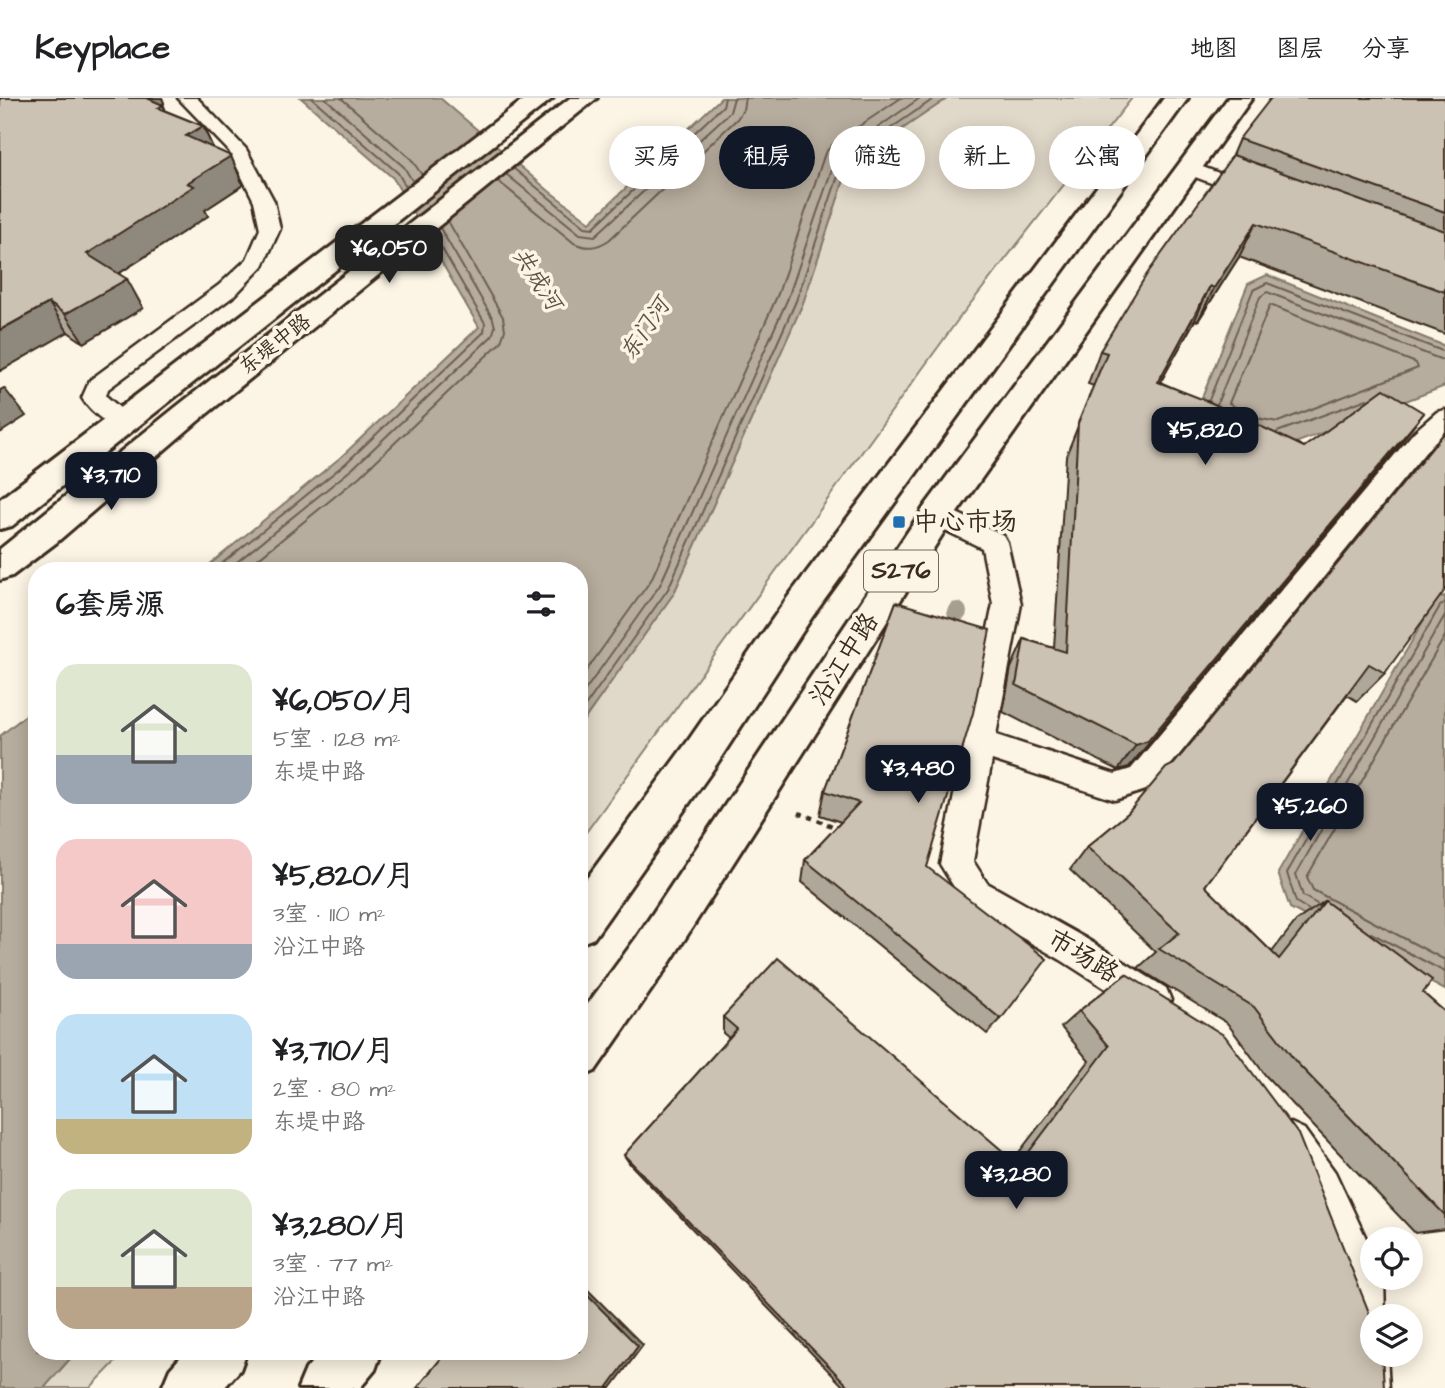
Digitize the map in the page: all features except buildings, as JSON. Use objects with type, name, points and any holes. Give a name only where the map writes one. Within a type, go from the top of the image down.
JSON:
[{"type":"main road","name":"东堤中路","points":[[0,567],[45,533],[187,414],[585,98]]},
{"type":"main road","name":"S276","points":[[588,911],[702,753],[800,607],[1176,98]]},
{"type":"main road","name":"沿江中路","points":[[588,1042],[652,952],[937,515],[1240,98]]},
{"type":"main road","name":"东堤中路","points":[[0,517],[536,102]]},
{"type":"main road","points":[[189,1388],[213,1360]]},
{"type":"main road","points":[[325,1388],[348,1360]]},
{"type":"lane","points":[[123,421],[94,398],[98,385],[228,290],[256,262],[270,229],[264,201],[237,149],[187,98]]},
{"type":"lane","points":[[1189,168],[1279,202]]},
{"type":"lane","points":[[980,743],[1115,787],[1140,779],[1423,438],[1445,418]]},
{"type":"lane","name":"市场路","points":[[937,515],[994,542],[1007,604],[956,863],[976,894],[1073,949],[1178,1015]]},
{"type":"lane","points":[[1275,1122],[1322,1185],[1364,1278],[1368,1388]]},
{"type":"path","points":[[758,790],[788,808],[851,833]]},
{"type":"shaded area","points":[[948,98],[1132,98],[1110,126],[1049,126],[1049,189],[1061,189],[960,317],[588,830],[588,714],[674,593],[803,303],[841,189],[925,189],[925,126],[907,126]]},
{"type":"shaded area","points":[[69,1360],[117,1360],[90,1388],[44,1388]]},
{"type":"water","points":[[301,98],[440,98],[549,191],[590,222],[625,189],[705,189],[705,126],[691,126],[721,98],[948,98],[907,126],[829,126],[829,189],[841,189],[803,303],[674,593],[588,714],[588,562],[213,562],[341,457],[479,327],[393,178]]},
{"type":"water","points":[[1267,275],[1445,346],[1445,386],[1285,447],[1195,415],[1248,284]]},
{"type":"water","points":[[1445,596],[1445,990],[1290,908],[1278,873],[1436,599]]},
{"type":"water","points":[[28,713],[28,1360],[69,1360],[44,1388],[0,1388],[0,736]]},
{"type":"place","name":"中心市场","points":[[899,522]]},
{"type":"water label","name":"共成河","points":[[537,279]]},
{"type":"water label","name":"东门河","points":[[645,329]]}]
